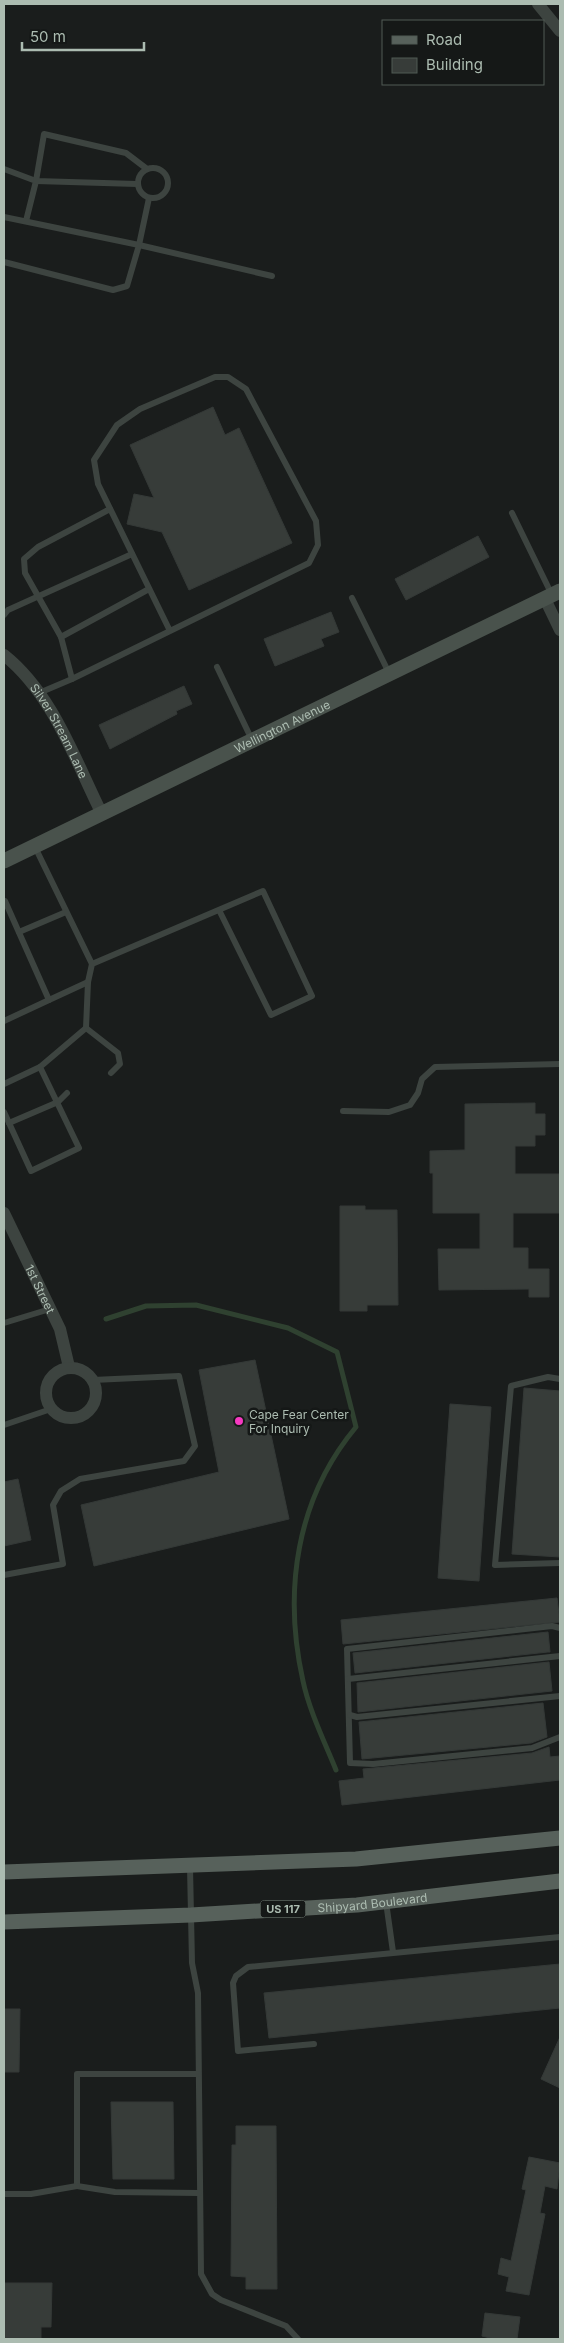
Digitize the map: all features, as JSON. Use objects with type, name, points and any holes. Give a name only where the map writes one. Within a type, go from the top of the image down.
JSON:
[{"type":"main road","points":[[4,1872],[356,1859],[560,1838]]},
{"type":"main road","name":"Shipyard Boulevard","points":[[4,1922],[191,1915],[386,1902],[560,1881]]},
{"type":"street","points":[[538,4],[560,31]]},
{"type":"street","points":[[552,595],[560,630]]},
{"type":"street","name":"Wellington Avenue","points":[[4,861],[552,595]]},
{"type":"street","name":"Silver Stream Lane","points":[[4,655],[39,693],[54,715],[102,814]]},
{"type":"street","name":"1st Street","points":[[4,1213],[60,1329],[70,1366]]},
{"type":"street","points":[[70,1366],[87,1373],[93,1380],[97,1397],[88,1412],[73,1419],[64,1418],[51,1409],[47,1402],[47,1387],[55,1374],[70,1366]]},
{"type":"lane","points":[[26,221],[36,181],[44,134],[126,154],[146,169]]},
{"type":"lane","points":[[154,167],[163,171],[168,184],[161,196],[149,198],[142,194],[137,184],[140,174],[146,169],[154,167]]},
{"type":"lane","points":[[4,169],[36,181],[137,184]]},
{"type":"lane","points":[[4,262],[113,290],[121,289],[127,286],[139,245],[149,198]]},
{"type":"lane","points":[[4,217],[139,245],[272,276]]},
{"type":"lane","points":[[39,693],[72,679],[309,563],[318,546],[316,521],[246,389],[228,377],[215,377],[140,409],[118,425],[94,460],[98,484],[170,631]]},
{"type":"lane","points":[[72,679],[61,636],[25,573],[24,558],[38,547],[110,509]]},
{"type":"lane","points":[[512,513],[552,595]]},
{"type":"lane","points":[[4,615],[8,610],[132,554]]},
{"type":"lane","points":[[61,636],[149,589]]},
{"type":"lane","points":[[352,598],[390,674]]},
{"type":"lane","points":[[216,667],[253,741]]},
{"type":"lane","points":[[4,1084],[40,1067],[86,1028],[88,982],[92,964],[34,847]]},
{"type":"lane","points":[[92,964],[263,891],[312,996],[271,1015],[219,910]]},
{"type":"lane","points":[[5,901],[49,1000]]},
{"type":"lane","points":[[19,932],[66,912]]},
{"type":"lane","points":[[4,1021],[88,982]]},
{"type":"lane","points":[[86,1028],[118,1053],[120,1064],[111,1073]]},
{"type":"lane","points":[[343,1111],[389,1112],[410,1105],[418,1094],[422,1079],[435,1067],[560,1064]]},
{"type":"lane","points":[[4,1112],[31,1171],[79,1148],[40,1067]]},
{"type":"lane","points":[[9,1123],[58,1102],[67,1093]]},
{"type":"lane","points":[[4,1323],[50,1309]]},
{"type":"lane","points":[[4,1576],[63,1564],[53,1504],[61,1491],[80,1479],[184,1461],[195,1446],[179,1376],[93,1380]]},
{"type":"lane","points":[[560,1379],[548,1377],[511,1386],[495,1565],[560,1563]]},
{"type":"lane","points":[[4,1425],[51,1409]]},
{"type":"lane","points":[[560,1628],[552,1626],[347,1649],[350,1763],[373,1764],[532,1748],[560,1737]]},
{"type":"lane","points":[[348,1679],[560,1654],[560,1663]]},
{"type":"lane","points":[[350,1715],[357,1717],[560,1696]]},
{"type":"lane","points":[[190,1866],[192,1963],[198,1992],[199,2260],[201,2274],[212,2294],[221,2300],[286,2326],[298,2339]]},
{"type":"lane","points":[[386,1902],[393,1952]]},
{"type":"lane","points":[[314,2044],[238,2051],[233,1991],[236,1976],[248,1967],[560,1937]]},
{"type":"lane","points":[[77,2186],[77,2074],[198,2074]]},
{"type":"lane","points":[[4,2194],[31,2194],[77,2186],[114,2192],[199,2193]]},
{"type":"building","points":[[213,407],[225,435],[239,428],[292,543],[189,590],[162,532],[127,524],[134,494],[154,498],[130,445]]},
{"type":"building","points":[[478,536],[489,557],[406,600],[395,579]]},
{"type":"building","points":[[331,612],[339,632],[321,639],[324,646],[275,666],[264,639]]},
{"type":"building","points":[[184,686],[192,704],[176,711],[177,714],[110,749],[99,725]]},
{"type":"building","points":[[535,1103],[535,1114],[545,1114],[545,1135],[535,1135],[535,1146],[515,1146],[515,1174],[560,1174],[560,1213],[513,1213],[513,1248],[528,1248],[528,1269],[549,1269],[549,1297],[529,1297],[529,1289],[439,1290],[438,1249],[480,1249],[480,1213],[433,1213],[433,1173],[430,1173],[430,1151],[465,1150],[465,1104]]},
{"type":"building","points":[[340,1206],[365,1206],[365,1210],[397,1210],[398,1305],[367,1305],[367,1311],[340,1311]]},
{"type":"building","name":"Cape Fear Center For Inquiry","points":[[255,1360],[289,1519],[94,1566],[81,1505],[219,1472],[199,1370]]},
{"type":"building","points":[[524,1388],[560,1391],[560,1557],[512,1554]]},
{"type":"building","points":[[450,1404],[491,1407],[479,1581],[438,1578]]},
{"type":"building","points":[[18,1479],[31,1540],[4,1546],[4,1482]]},
{"type":"building","points":[[557,1598],[560,1622],[343,1644],[341,1620]]},
{"type":"building","points":[[548,1632],[550,1652],[355,1673],[353,1653]]},
{"type":"building","points":[[549,1662],[552,1691],[358,1712],[357,1683]]},
{"type":"building","points":[[543,1703],[547,1737],[531,1743],[362,1759],[359,1722]]},
{"type":"building","points":[[549,1747],[550,1757],[560,1756],[560,1780],[342,1805],[339,1781],[364,1778],[363,1769],[532,1753]]},
{"type":"building","points":[[560,1964],[560,2008],[269,2038],[264,1993]]},
{"type":"building","points":[[4,2009],[20,2009],[19,2072],[4,2072]]},
{"type":"building","points":[[560,2037],[560,2088],[541,2079]]},
{"type":"building","points":[[111,2102],[173,2102],[174,2179],[113,2179]]},
{"type":"building","points":[[236,2126],[276,2126],[277,2289],[246,2289],[246,2277],[231,2276],[232,2145],[236,2145]]},
{"type":"building","points":[[529,2157],[560,2163],[557,2189],[545,2186],[540,2213],[545,2214],[529,2295],[506,2291],[509,2277],[498,2274],[501,2258],[511,2261],[526,2190],[522,2189]]},
{"type":"building","points":[[4,2283],[52,2283],[51,2327],[41,2327],[41,2338],[4,2338]]},
{"type":"building","points":[[485,2313],[520,2317],[517,2339],[494,2339],[482,2336]]},
{"type":"waterway","points":[[106,1319],[146,1306],[196,1305],[288,1328],[337,1352],[356,1427],[336,1455],[320,1484],[308,1515],[300,1547],[295,1580],[294,1613],[303,1681],[309,1703],[336,1770]]},
{"type":"place","name":"Cape Fear Center For Inquiry","points":[[239,1421]]}]
